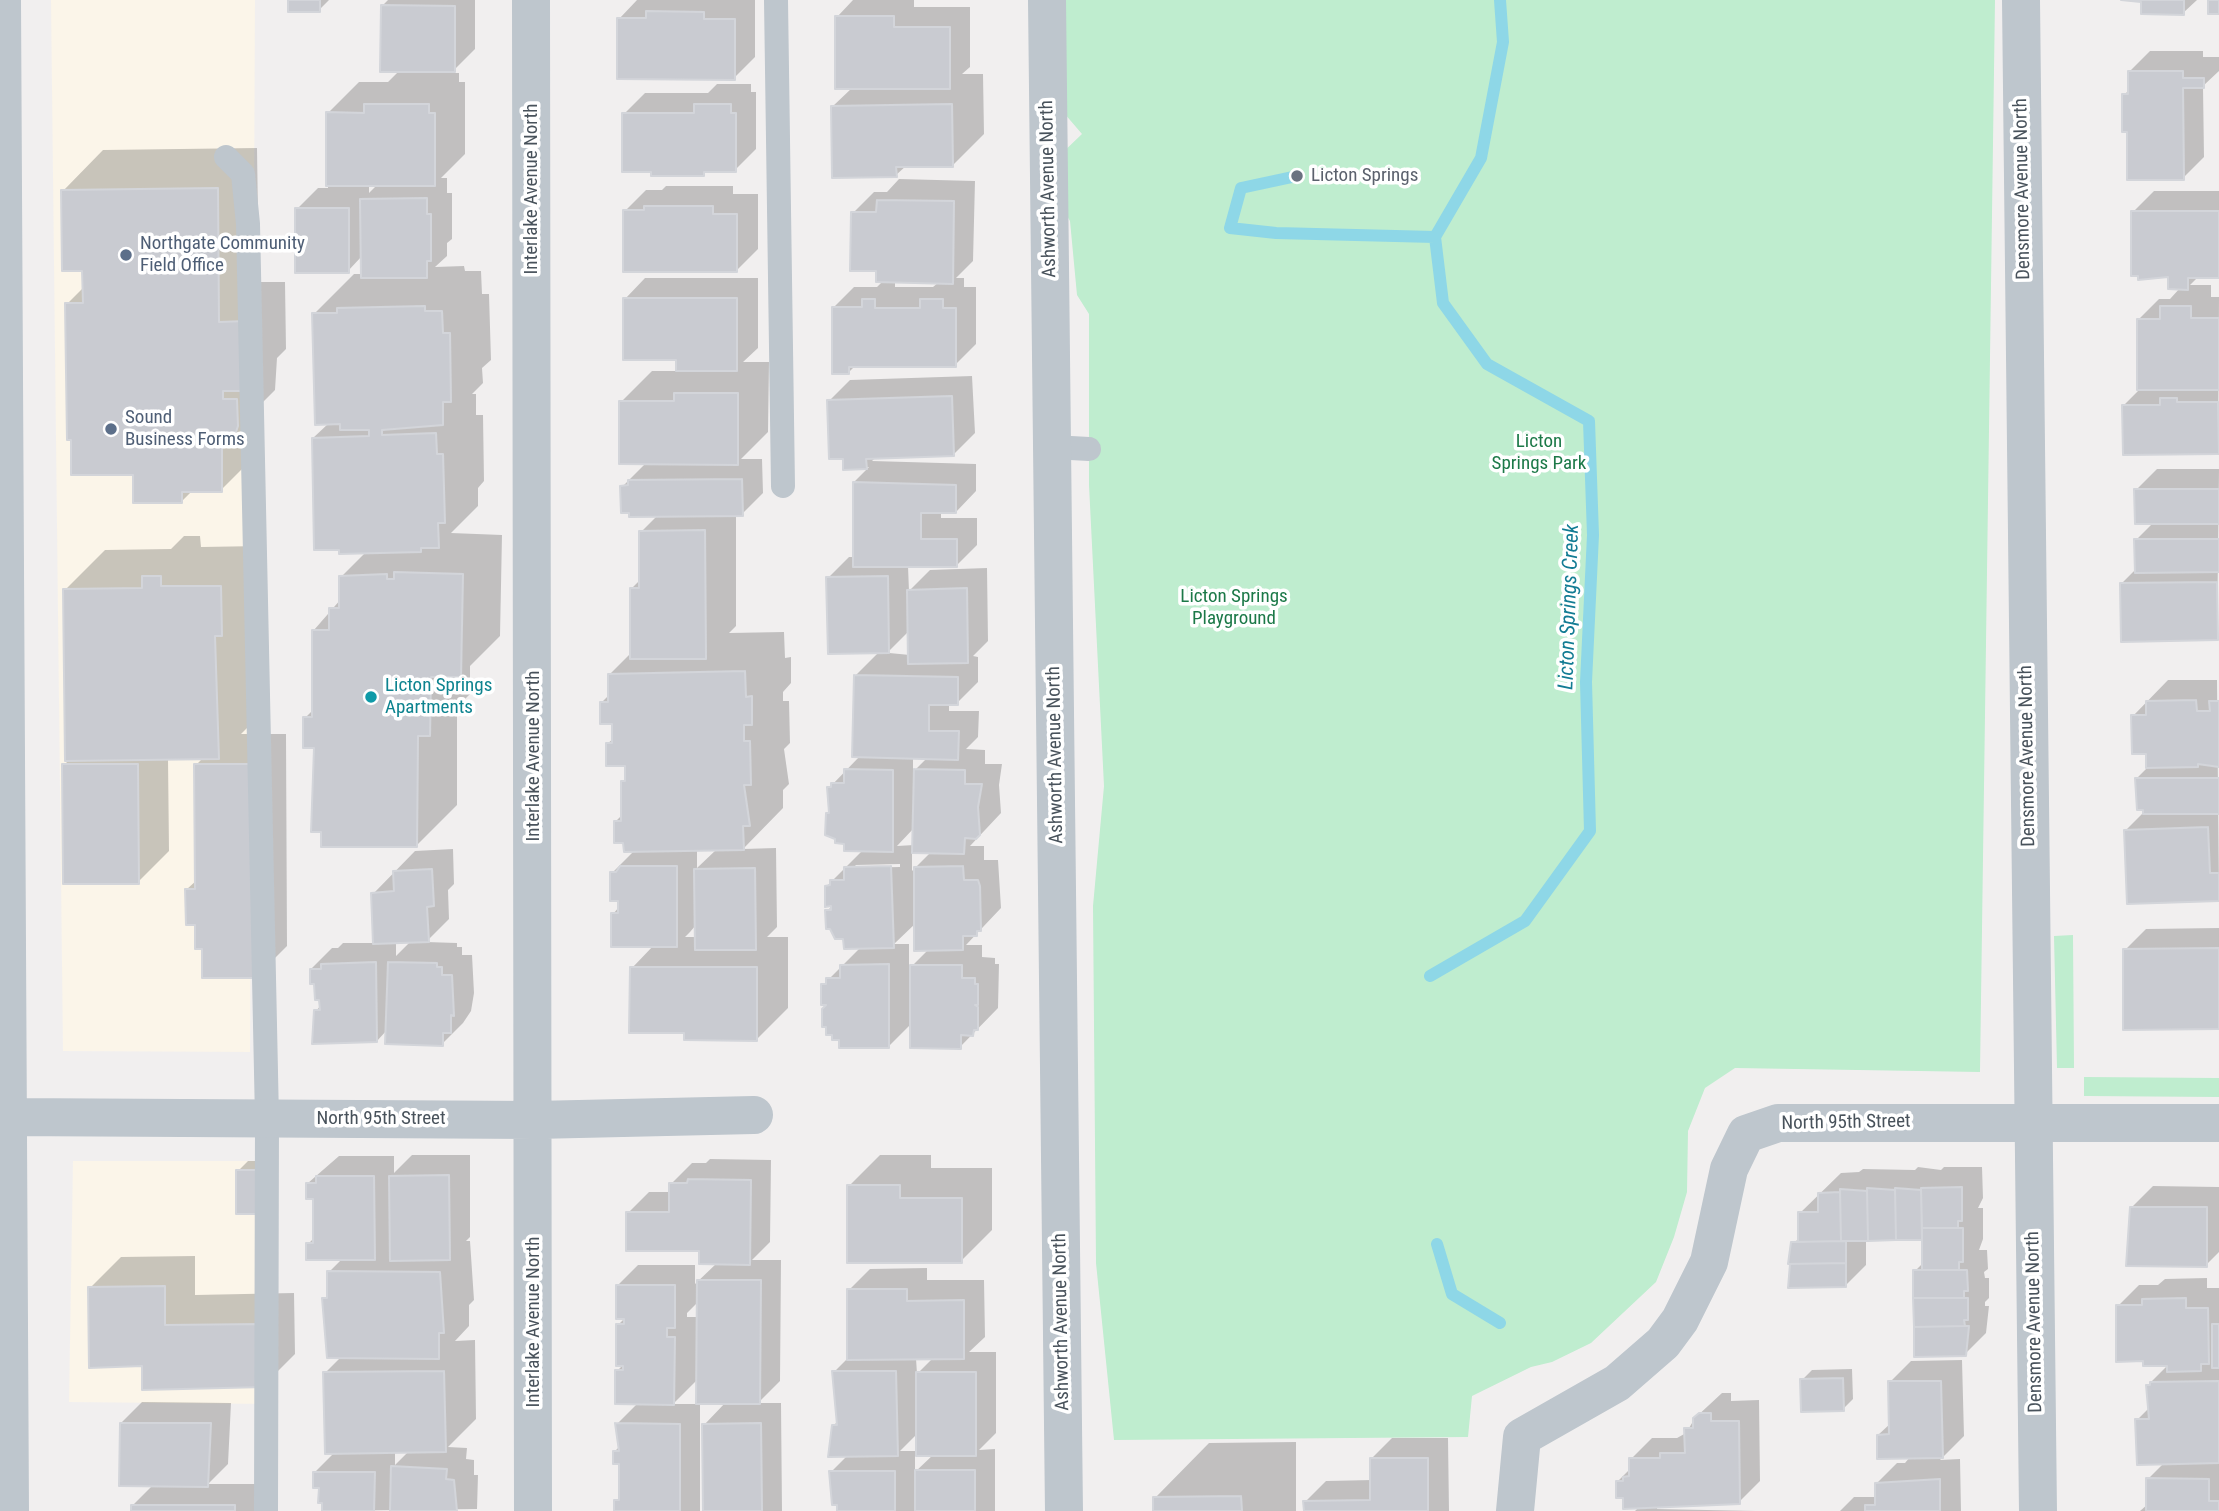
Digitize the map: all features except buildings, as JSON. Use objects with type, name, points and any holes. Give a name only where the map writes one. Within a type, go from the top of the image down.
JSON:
[{"type":"street","points":[[2,0],[4,1026],[8,1117],[10,1511]]},
{"type":"street","name":"Interlake Avenue North","points":[[531,0],[535,1120],[533,1511]]},
{"type":"street","name":"Ashworth Avenue North","points":[[1047,0],[1064,1511]]},
{"type":"street","name":"Densmore Avenue North","points":[[2021,0],[2038,1511]]},
{"type":"street","name":"North 95th Street","points":[[8,1117],[535,1120],[754,1115]]},
{"type":"street","name":"North 95th Street","points":[[1515,1511],[1522,1437],[1618,1383],[1663,1343],[1680,1320],[1709,1262],[1729,1169],[1746,1134],[1778,1123],[2219,1123]]},
{"type":"lane","points":[[776,0],[783,486]]},
{"type":"lane","points":[[226,157],[243,174],[248,224],[267,1119],[265,1511]]},
{"type":"lane","points":[[1052,447],[1089,449]]},
{"type":"shaded area","points":[[51,0],[255,0],[250,1052],[63,1051]]},
{"type":"shaded area","points":[[73,1161],[266,1161],[268,1404],[69,1402]]},
{"type":"green space","name":"Licton Springs Park","points":[[1064,0],[1995,0],[1980,1072],[1735,1068],[1705,1088],[1688,1131],[1687,1192],[1674,1237],[1656,1282],[1591,1343],[1552,1362],[1531,1367],[1472,1396],[1468,1437],[1114,1440],[1096,1263],[1093,906],[1104,786],[1089,485],[1089,314],[1077,295],[1070,221],[1063,209],[1059,156],[1082,134],[1058,106]]},
{"type":"green space","points":[[2073,935],[2074,1068],[2057,1068],[2054,936]]},
{"type":"green space","points":[[2084,1077],[2219,1078],[2219,1097],[2084,1096]]},
{"type":"waterway","name":"Licton Springs Creek","points":[[1435,237],[1481,158],[1503,42],[1500,0]]},
{"type":"waterway","name":"Licton Springs Creek","points":[[1297,176],[1241,188],[1230,228],[1276,233],[1435,237],[1443,303],[1487,364],[1589,421],[1593,535],[1586,682],[1590,831],[1525,921],[1430,976]]},
{"type":"waterway","name":"Licton Springs Creek","points":[[1437,1244],[1452,1294],[1500,1323]]},
{"type":"place","name":"Licton Springs","points":[[1297,176]]},
{"type":"place","name":"Northgate Community Field Office","points":[[126,255]]},
{"type":"place","name":"Sound Business Forms","points":[[111,429]]},
{"type":"place","name":"Licton Springs Apartments","points":[[371,697]]},
{"type":"park label","name":"Licton Springs Playground","points":[[1234,608]]}]
